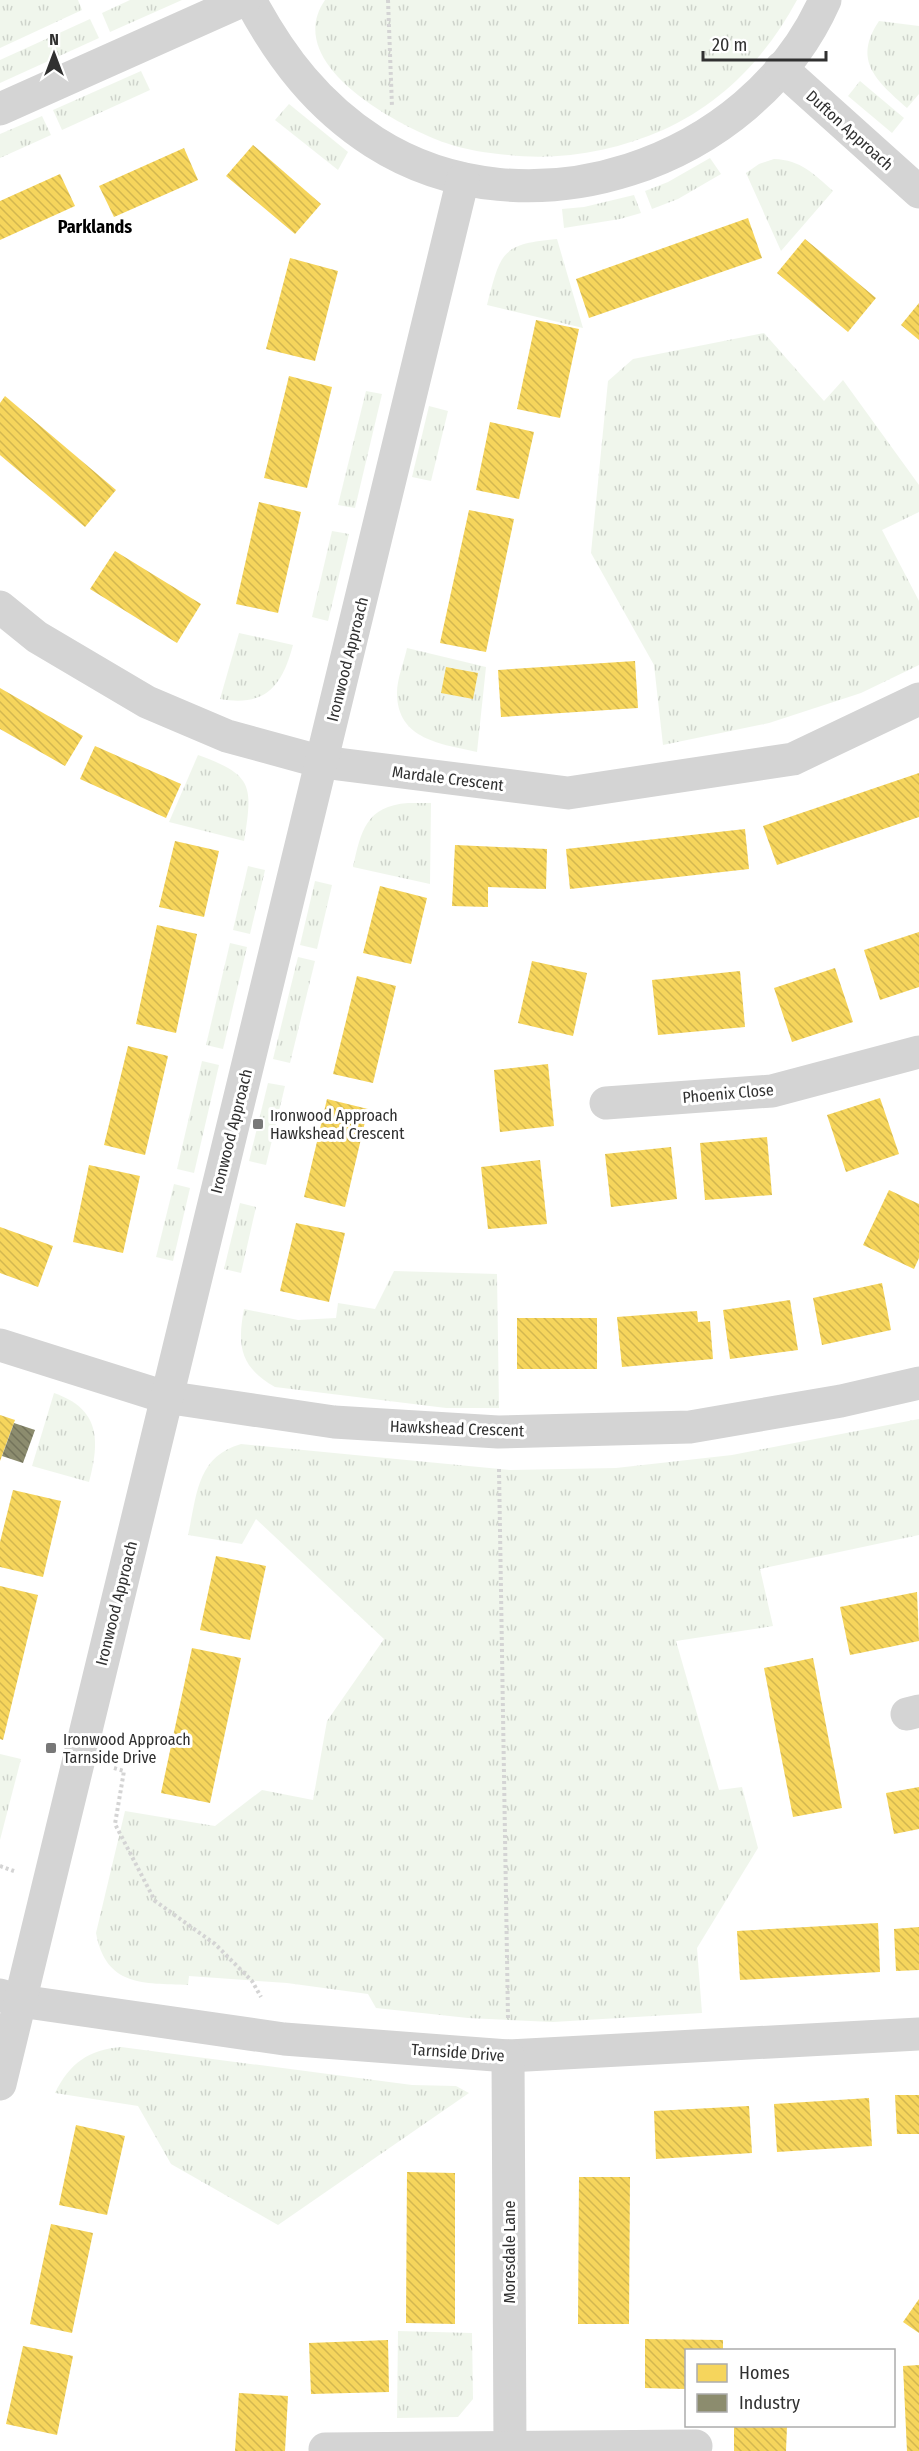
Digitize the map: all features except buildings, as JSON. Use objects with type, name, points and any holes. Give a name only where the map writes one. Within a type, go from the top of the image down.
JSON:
[{"type":"street","points":[[0,109],[244,0]]},
{"type":"street","points":[[250,0],[283,58],[310,90],[349,125],[394,153],[433,170],[463,179],[528,186],[561,184],[626,172],[677,150],[715,129],[741,109],[781,68],[806,34],[825,0]]},
{"type":"street","name":"Dufton Approach","points":[[781,68],[919,192]]},
{"type":"street","name":"Ironwood Approach","points":[[0,2084],[10,1998],[79,1757],[463,179]]},
{"type":"street","name":"Mardale Crescent","points":[[0,607],[36,637],[147,702],[227,736],[322,762],[568,793],[793,759],[919,699]]},
{"type":"street","name":"Phoenix Close","points":[[606,1103],[772,1091],[919,1052]]},
{"type":"street","name":"Hawkshead Crescent","points":[[0,1345],[165,1397],[334,1422],[498,1432],[690,1427],[841,1401],[919,1383]]},
{"type":"street","name":"Tarnside Drive","points":[[10,1998],[284,2039],[508,2056],[919,2034]]},
{"type":"street","name":"Moresdale Lane","points":[[508,2056],[510,2448]]},
{"type":"street","points":[[326,2449],[696,2446]]},
{"type":"path","points":[[388,0],[394,153]]},
{"type":"path","points":[[498,1432],[508,2056]]},
{"type":"path","points":[[79,1757],[124,1771],[115,1824],[154,1901],[215,1944],[252,1981],[284,2039]]},
{"type":"green space","points":[[0,0],[78,0],[82,10],[0,48]]},
{"type":"green space","points":[[130,0],[182,0],[110,32],[102,13]]},
{"type":"green space","points":[[325,0],[797,0],[785,21],[757,59],[705,107],[663,130],[626,144],[587,153],[528,157],[477,151],[425,135],[375,107],[351,89],[331,69],[319,47],[316,24]]},
{"type":"green space","points":[[90,19],[99,38],[0,83],[0,60]]},
{"type":"green space","points":[[879,21],[919,26],[919,94],[907,108],[878,79],[868,59],[871,35]]},
{"type":"green space","points":[[141,71],[150,90],[62,130],[53,110]]},
{"type":"green space","points":[[860,81],[904,118],[892,133],[848,96]]},
{"type":"green space","points":[[289,104],[348,152],[338,170],[275,120]]},
{"type":"green space","points":[[42,116],[51,135],[0,158],[0,134]]},
{"type":"green space","points":[[710,158],[721,174],[678,199],[652,209],[645,191],[668,182]]},
{"type":"green space","points":[[774,159],[800,165],[833,191],[781,251],[746,173],[759,164]]},
{"type":"green space","points":[[634,195],[641,213],[620,219],[564,228],[562,209],[584,207]]},
{"type":"green space","points":[[557,239],[583,328],[487,305],[496,273],[506,254],[524,244]]},
{"type":"green space","points":[[764,333],[824,401],[843,380],[919,485],[919,512],[882,530],[919,601],[919,665],[861,693],[769,723],[663,745],[654,665],[591,553],[608,381],[633,359]]},
{"type":"green space","points":[[366,391],[382,394],[355,508],[338,505]]},
{"type":"green space","points":[[429,406],[448,411],[431,481],[412,477]]},
{"type":"green space","points":[[332,531],[349,534],[328,621],[312,617]]},
{"type":"green space","points":[[239,633],[293,645],[283,672],[270,690],[249,700],[220,699]]},
{"type":"green space","points":[[407,648],[486,667],[477,752],[424,737],[405,721],[399,709],[397,688]]},
{"type":"green space","points":[[198,755],[230,769],[245,784],[248,807],[244,841],[169,822]]},
{"type":"green space","points":[[431,803],[430,884],[353,867],[363,832],[374,815],[394,805]]},
{"type":"green space","points":[[248,866],[265,870],[250,934],[233,930]]},
{"type":"green space","points":[[315,881],[332,885],[317,949],[300,945]]},
{"type":"green space","points":[[230,943],[247,947],[223,1049],[206,1045]]},
{"type":"green space","points":[[298,957],[315,961],[290,1063],[273,1059]]},
{"type":"green space","points":[[202,1061],[219,1065],[194,1173],[177,1169]]},
{"type":"green space","points":[[268,1083],[285,1086],[266,1165],[249,1161]]},
{"type":"green space","points":[[174,1184],[190,1188],[173,1261],[156,1257]]},
{"type":"green space","points":[[240,1203],[256,1207],[241,1273],[224,1269]]},
{"type":"green space","points":[[394,1271],[497,1274],[499,1408],[446,1408],[275,1387],[254,1372],[244,1354],[242,1345],[244,1309],[298,1320],[336,1318],[338,1303],[375,1309]]},
{"type":"green space","points":[[54,1393],[80,1408],[88,1417],[93,1428],[95,1453],[89,1482],[32,1466]]},
{"type":"green space","points":[[919,1419],[919,1535],[760,1569],[773,1626],[676,1641],[719,1790],[742,1787],[758,1848],[697,1948],[702,2013],[553,2022],[468,2018],[376,2008],[368,1994],[287,1983],[189,1976],[188,1985],[142,1982],[118,1973],[108,1964],[101,1951],[96,1933],[125,1811],[215,1826],[262,1790],[313,1800],[327,1721],[384,1639],[256,1519],[242,1544],[188,1535],[201,1480],[215,1458],[226,1450],[241,1444],[510,1470],[616,1468],[732,1455]]},
{"type":"green space","points":[[0,1754],[21,1759],[0,1840]]},
{"type":"green space","points":[[121,2047],[412,2085],[456,2086],[469,2093],[278,2225],[171,2164],[138,2106],[55,2093],[67,2074],[81,2060],[99,2051]]},
{"type":"green space","points":[[398,2331],[472,2333],[473,2399],[458,2417],[397,2418]]},
{"type":"place","name":"Ironwood Approach Hawkshead Crescent","points":[[258,1124]]},
{"type":"place","name":"Ironwood Approach Tarnside Drive","points":[[51,1748]]},
{"type":"district","name":"Parklands","points":[[95,227]]}]
